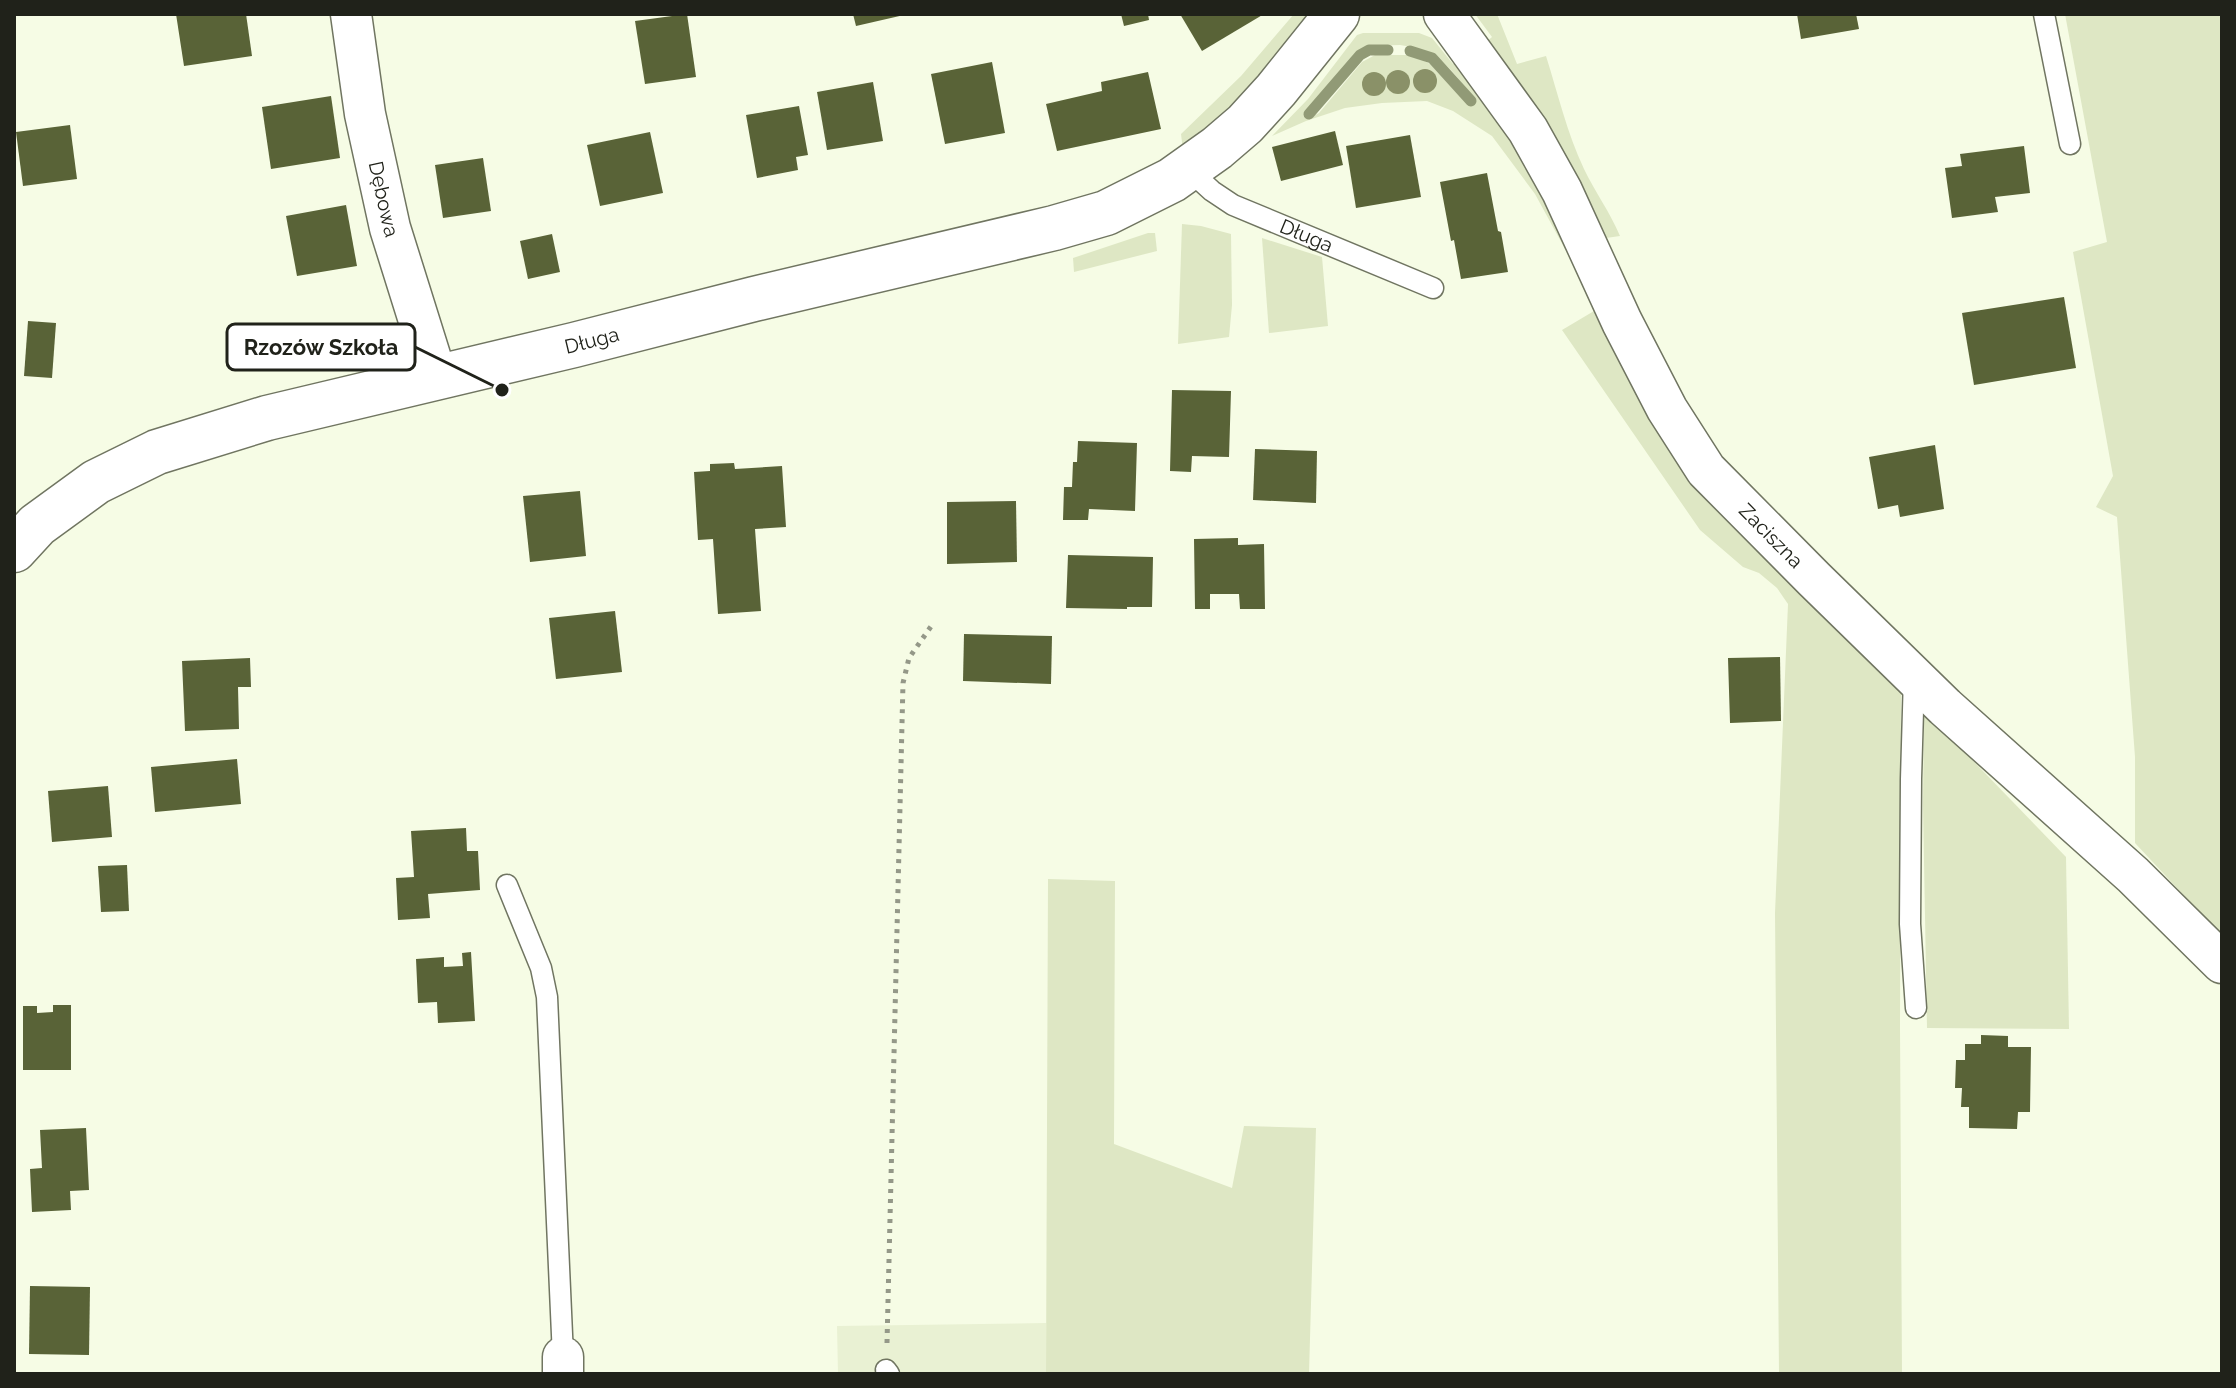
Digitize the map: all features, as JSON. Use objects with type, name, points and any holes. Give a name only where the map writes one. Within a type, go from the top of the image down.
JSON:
[{"type":"street","name":"Dębowa","points":[[351,14],[365,114],[390,228],[437,378]]},
{"type":"street","name":"Długa","points":[[17,541],[96,482],[157,452],[267,418],[1106,213],[1156,190],[1189,170],[1245,124],[1337,14]]},
{"type":"street","name":"Zaciszna","points":[[1444,14],[1528,130],[1562,191],[1622,322],[1667,409],[1706,470],[1914,676],[2133,875],[2222,963]]},
{"type":"lane","points":[[2044,14],[2070,144]]},
{"type":"lane","name":"Długa","points":[[1189,170],[1233,205],[1433,288]]},
{"type":"lane","points":[[1914,676],[1910,924],[1916,1008]]},
{"type":"lane","points":[[507,885],[541,968],[547,997],[563,1366]]},
{"type":"path","points":[[888,1372],[903,683],[909,658],[932,625]]},
{"type":"shaded area","points":[[1294,14],[1315,14],[1261,82],[1183,150],[1181,134],[1241,76]]},
{"type":"shaded area","points":[[1475,14],[1497,14],[1517,64],[1546,56],[1578,155],[1620,236],[1599,239],[1484,44],[1492,37]]},
{"type":"shaded area","points":[[2065,14],[2222,14],[2222,936],[2135,843],[2135,757],[2117,517],[2096,507],[2113,476],[2073,252],[2107,242]]},
{"type":"shaded area","points":[[1419,33],[1432,38],[1453,64],[1461,59],[1501,110],[1575,245],[1565,249],[1535,194],[1492,136],[1453,111],[1427,101],[1345,108],[1272,136],[1308,99],[1357,35]],"holes":[[[1400,45],[1414,48],[1444,63],[1475,99],[1467,104],[1430,64],[1419,58],[1375,55],[1362,62],[1319,113],[1311,117],[1308,110],[1357,51],[1366,46]]]},
{"type":"shaded area","points":[[1182,224],[1231,234],[1229,337],[1178,344]]},
{"type":"shaded area","points":[[1155,233],[1157,251],[1074,272],[1073,258]]},
{"type":"shaded area","points":[[1262,238],[1322,257],[1328,326],[1269,333]]},
{"type":"shaded area","points":[[1594,311],[1681,461],[1901,686],[1902,1374],[1779,1374],[1775,913],[1788,604],[1777,588],[1759,573],[1743,567],[1700,530],[1562,330]]},
{"type":"shaded area","points":[[1924,710],[2066,857],[2069,1029],[1927,1028]]},
{"type":"shaded area","points":[[1048,879],[1115,881],[1114,1144],[1232,1188],[1244,1126],[1316,1128],[1309,1374],[1046,1374]]},
{"type":"shaded area","points":[[1046,1323],[1046,1374],[838,1374],[837,1326]]},
{"type":"building","points":[[176,14],[246,14],[252,56],[184,66]]},
{"type":"building","points":[[687,14],[696,77],[645,84],[635,21]]},
{"type":"building","points":[[853,14],[904,14],[904,15],[856,26]]},
{"type":"building","points":[[1121,14],[1148,14],[1149,20],[1124,26]]},
{"type":"building","points":[[1180,14],[1264,14],[1202,51]]},
{"type":"building","points":[[1797,14],[1856,14],[1859,29],[1801,39]]},
{"type":"building","points":[[992,62],[1005,133],[945,144],[931,74]]},
{"type":"building","points":[[1148,72],[1161,129],[1057,151],[1046,104],[1102,91],[1101,82]]},
{"type":"building","points":[[873,82],[883,141],[827,150],[817,92]]},
{"type":"building","points":[[331,96],[340,158],[271,169],[262,107]]},
{"type":"building","points":[[799,106],[808,155],[796,157],[798,170],[757,178],[746,115]]},
{"type":"building","points":[[70,125],[77,179],[23,186],[16,132]]},
{"type":"building","points":[[1335,131],[1343,165],[1281,181],[1272,147]]},
{"type":"building","points":[[650,132],[663,193],[600,206],[587,145]]},
{"type":"building","points":[[1410,135],[1421,197],[1356,208],[1346,146]]},
{"type":"building","points":[[2024,146],[2030,193],[1995,197],[1998,212],[1952,218],[1945,168],[1962,166],[1960,154]]},
{"type":"building","points":[[483,158],[491,211],[443,218],[435,165]]},
{"type":"building","points":[[1487,173],[1508,272],[1461,279],[1440,182]]},
{"type":"building","points":[[346,205],[357,266],[297,276],[286,216]]},
{"type":"building","points":[[552,234],[560,272],[528,279],[520,241]]},
{"type":"building","points":[[2064,297],[2076,368],[1974,385],[1962,313]]},
{"type":"building","points":[[28,321],[56,323],[52,378],[24,376]]},
{"type":"building","points":[[1172,390],[1231,391],[1229,457],[1192,456],[1191,472],[1170,471]]},
{"type":"building","points":[[1078,441],[1137,443],[1135,511],[1089,509],[1088,520],[1063,520],[1064,487],[1072,487]]},
{"type":"building","points":[[1935,445],[1944,509],[1900,517],[1898,505],[1878,509],[1869,457]]},
{"type":"building","points":[[1255,449],[1317,451],[1316,503],[1253,500]]},
{"type":"building","points":[[734,463],[735,469],[782,466],[786,527],[755,529],[761,611],[718,614],[713,539],[698,540],[694,472],[710,471],[710,464]]},
{"type":"building","points":[[580,491],[586,556],[530,562],[523,496]]},
{"type":"building","points":[[1016,501],[1017,562],[947,564],[947,502]]},
{"type":"building","points":[[1238,538],[1238,545],[1264,544],[1265,609],[1240,609],[1239,594],[1210,594],[1210,609],[1195,609],[1194,539]]},
{"type":"building","points":[[1068,555],[1153,557],[1152,607],[1066,608]]},
{"type":"building","points":[[615,611],[622,672],[556,679],[549,618]]},
{"type":"building","points":[[964,634],[1052,636],[1051,684],[963,681]]},
{"type":"building","points":[[1780,657],[1781,721],[1730,723],[1728,658]]},
{"type":"building","points":[[250,658],[251,687],[238,687],[239,729],[185,731],[182,661]]},
{"type":"building","points":[[237,759],[241,804],[155,812],[151,767]]},
{"type":"building","points":[[108,786],[112,837],[52,842],[48,791]]},
{"type":"building","points":[[466,828],[467,851],[478,851],[480,890],[428,894],[430,918],[398,920],[396,878],[414,877],[411,831]]},
{"type":"building","points":[[127,865],[129,911],[101,912],[98,866]]},
{"type":"building","points":[[471,952],[475,1021],[438,1023],[437,1002],[418,1003],[416,959],[444,957],[444,967],[463,966],[462,953]]},
{"type":"building","points":[[53,1005],[71,1005],[71,1070],[23,1070],[23,1006],[37,1006],[37,1013],[53,1012]]},
{"type":"building","points":[[1981,1035],[2008,1036],[2008,1047],[2031,1047],[2030,1112],[2018,1112],[2017,1129],[1969,1128],[1969,1107],[1961,1107],[1962,1088],[1955,1088],[1956,1060],[1965,1060],[1965,1044],[1981,1044]]},
{"type":"building","points":[[86,1128],[89,1190],[70,1191],[71,1210],[32,1212],[30,1169],[42,1168],[40,1130]]},
{"type":"building","points":[[30,1286],[90,1287],[89,1355],[29,1354]]},
{"type":"waterway","points":[[1309,114],[1360,55],[1369,50],[1388,50]]},
{"type":"waterway","points":[[1410,51],[1432,58],[1471,101]]},
{"type":"place","name":"Rzozów Szkoła","points":[[502,390]]}]
